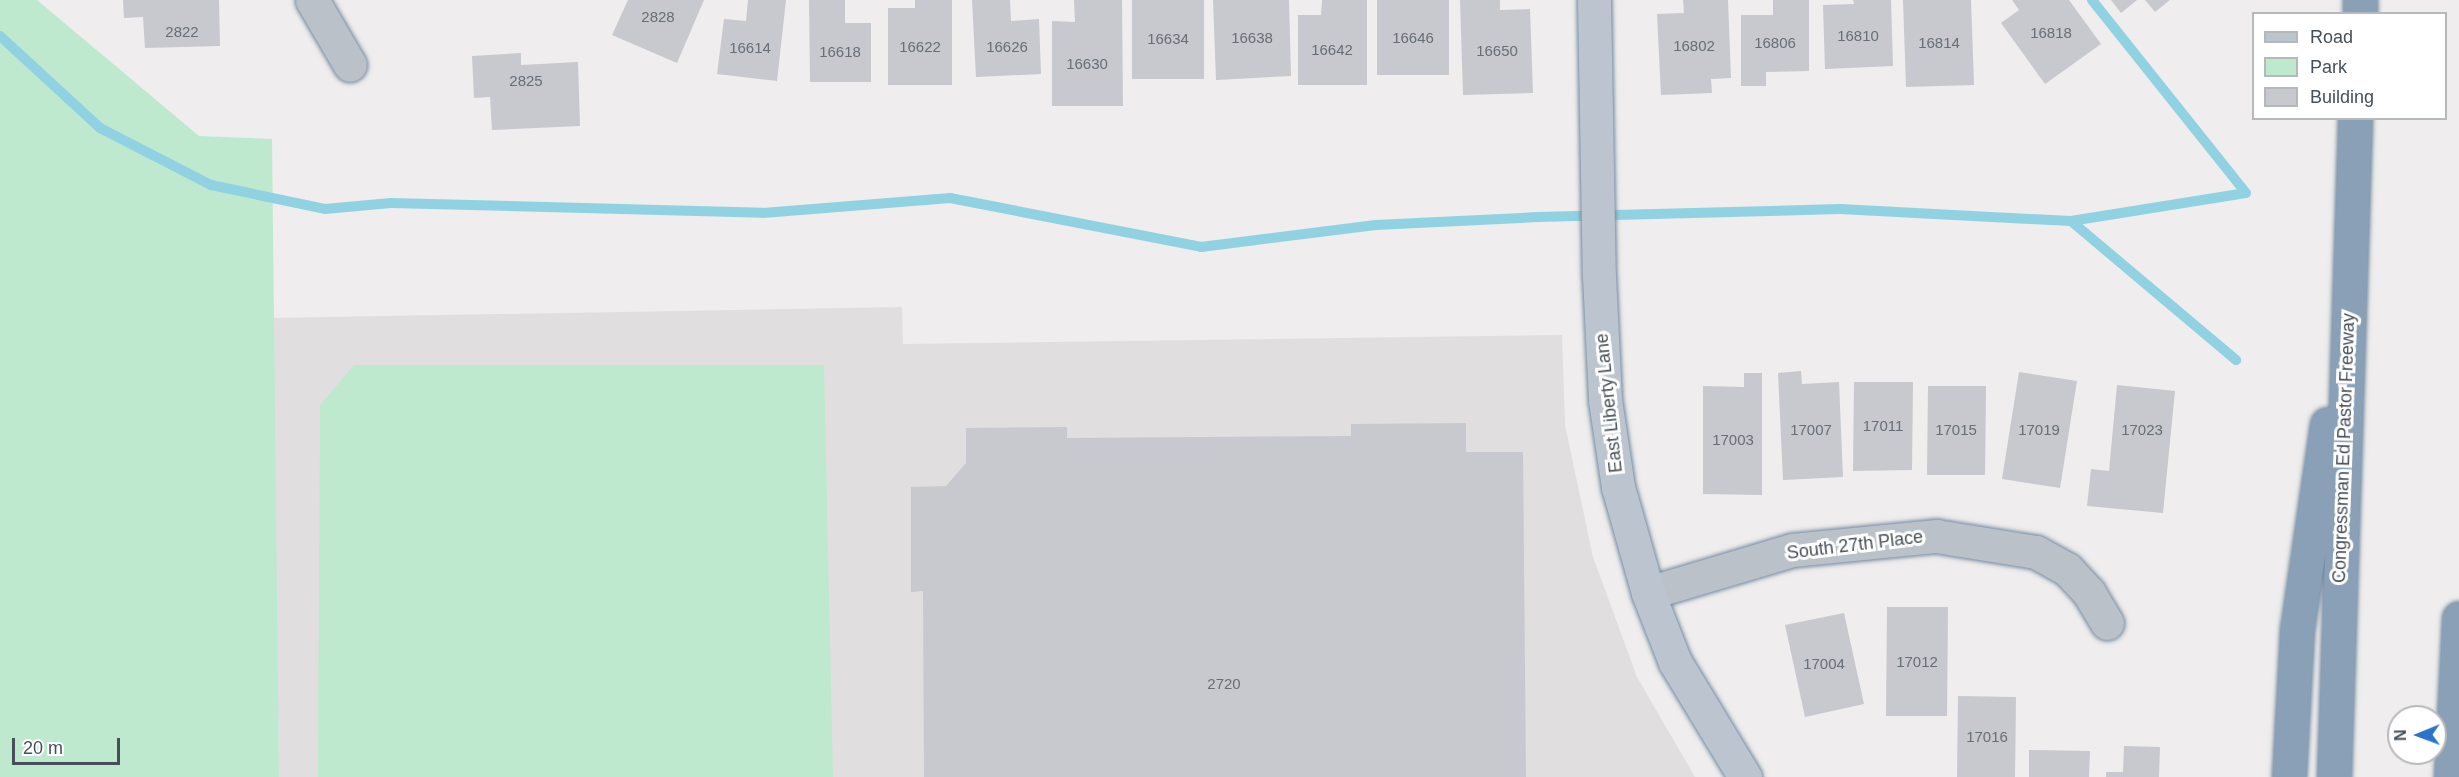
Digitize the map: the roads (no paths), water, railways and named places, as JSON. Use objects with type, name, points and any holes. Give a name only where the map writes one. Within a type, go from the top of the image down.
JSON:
[{"type":"highway","name":"Congressman Ed Pastor Freeway","points":[[2334,777],[2355,120]]},
{"type":"highway","points":[[2289,777],[2297,630],[2349,270]]},
{"type":"highway","points":[[2451,777],[2459,618]]},
{"type":"street","points":[[312,0],[350,65]]},
{"type":"street","name":"East Liberty Lane","points":[[1594,0],[1599,276],[1605,400],[1618,487],[1648,593],[1675,662],[1745,777]]},
{"type":"street","name":"South 27th Place","points":[[1648,593],[1792,550],[1936,536],[2036,552],[2067,569],[2089,593],[2107,623]]},
{"type":"waterway","points":[[0,36],[100,128],[211,185],[325,209],[391,203],[763,213],[950,198],[1201,247],[1376,225],[1538,217],[1840,209],[2071,221],[2246,193],[2092,0]]},
{"type":"waterway","points":[[2071,221],[2236,360]]}]
